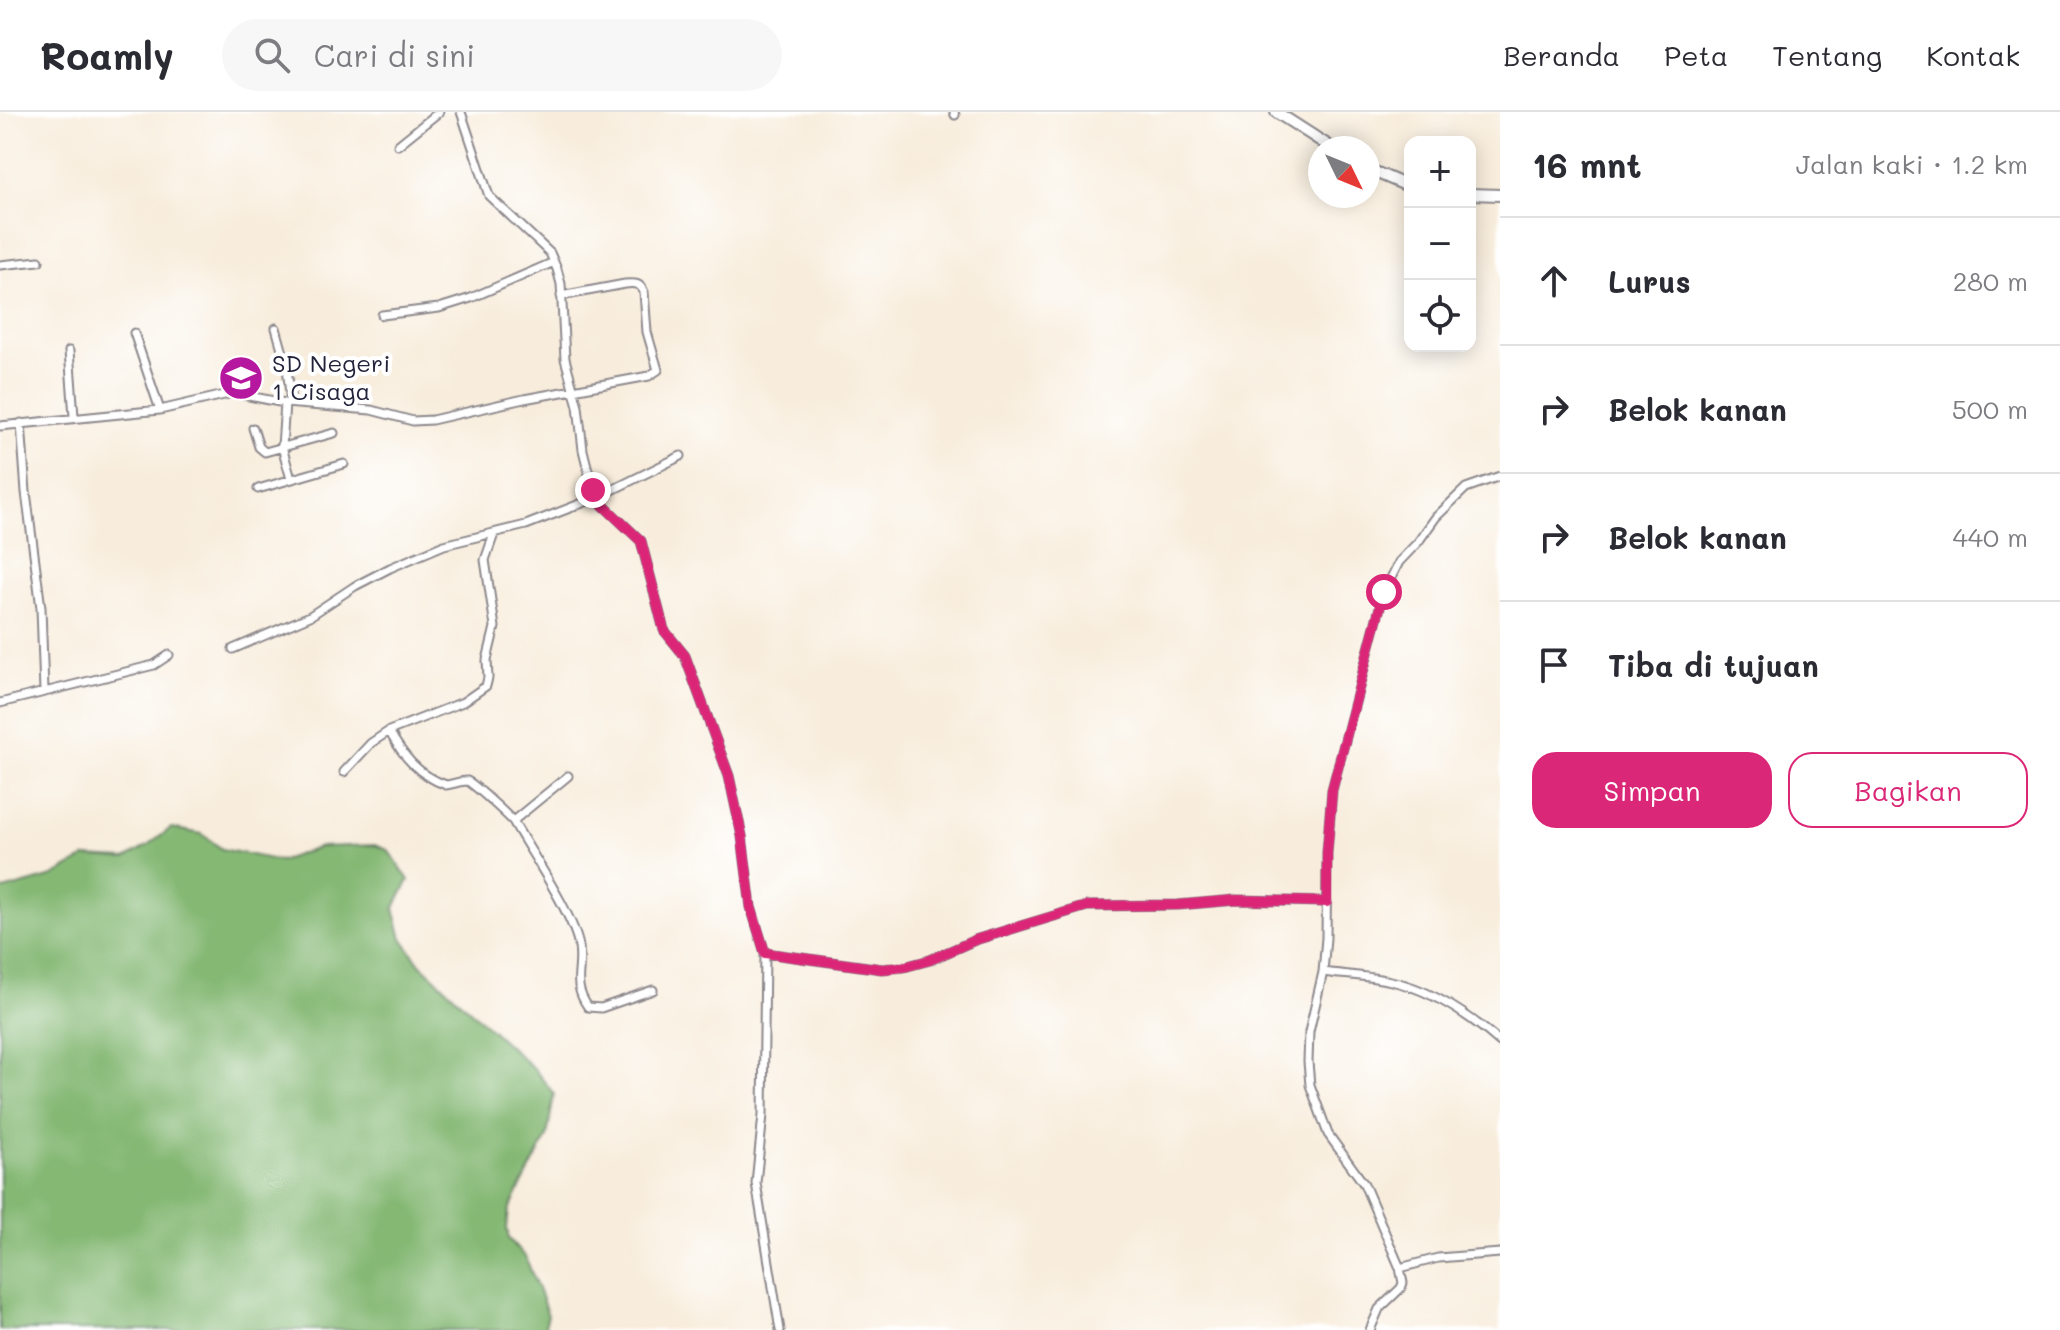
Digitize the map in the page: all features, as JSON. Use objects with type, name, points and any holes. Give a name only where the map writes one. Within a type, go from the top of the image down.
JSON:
[{"type":"main road","points":[[1276,112],[1313,136]]},
{"type":"main road","points":[[1380,174],[1404,184]]},
{"type":"main road","points":[[1476,195],[1498,197]]},
{"type":"street","points":[[398,145],[439,112]]},
{"type":"street","points":[[461,112],[489,196],[550,253],[554,262],[561,284],[565,359],[575,390],[593,490],[641,541],[664,630],[685,656],[729,776],[742,836],[751,907],[765,953],[763,1115],[756,1183],[780,1330]]},
{"type":"street","points":[[0,265],[39,261]]},
{"type":"street","points":[[382,315],[439,308],[471,298],[554,262]]},
{"type":"street","points":[[0,426],[74,416],[160,410],[228,393],[288,403],[371,410],[413,421],[432,420],[656,373],[659,366],[647,332],[642,287],[633,283],[561,296]]},
{"type":"street","points":[[276,328],[287,367],[288,403],[282,447],[291,479]]},
{"type":"street","points":[[134,333],[160,410]]},
{"type":"street","points":[[69,351],[74,416]]},
{"type":"street","points":[[21,423],[26,492],[41,608],[44,691]]},
{"type":"street","points":[[253,428],[263,451],[334,433]]},
{"type":"street","points":[[233,649],[310,616],[355,586],[390,568],[444,545],[526,525],[598,497],[681,456]]},
{"type":"street","points":[[258,489],[344,464]]},
{"type":"street","points":[[1370,1330],[1379,1309],[1401,1288],[1400,1268],[1364,1184],[1328,1134],[1310,1085],[1309,1032],[1323,972],[1332,790],[1384,592],[1399,562],[1436,517],[1466,488],[1500,476]]},
{"type":"street","points":[[344,772],[371,743],[389,731],[463,702],[486,686],[487,660],[495,619],[485,560],[494,534]]},
{"type":"street","points":[[0,703],[154,665],[169,655]]},
{"type":"street","points":[[389,731],[411,764],[446,785],[465,781],[473,783],[484,797],[513,821],[567,917],[580,948],[577,975],[583,1000],[588,1007],[601,1008],[653,990]]},
{"type":"street","points":[[513,821],[568,776]]},
{"type":"street","points":[[765,953],[882,969],[930,960],[975,940],[1087,906],[1178,905],[1236,900],[1327,902]]},
{"type":"street","points":[[1323,972],[1392,981],[1420,991],[1470,1016],[1500,1042]]},
{"type":"street","points":[[1400,1268],[1438,1258],[1500,1253]]},
{"type":"green space","points":[[255,377],[257,387],[224,391],[222,383]]},
{"type":"green space","points":[[171,828],[202,834],[222,849],[280,861],[320,847],[375,845],[388,850],[409,880],[394,909],[402,938],[420,964],[535,1070],[554,1094],[547,1137],[509,1210],[507,1228],[509,1239],[526,1258],[548,1315],[544,1330],[0,1330],[0,891],[53,876],[86,857],[125,859]]},
{"type":"place","name":"SD Negeri 1 Cisaga","points":[[241,378]]},
{"type":"route","points":[[593,490],[603,505],[641,541],[664,630],[685,656],[729,776],[742,836],[751,907],[765,953],[882,969],[930,960],[975,940],[1087,906],[1178,905],[1236,900],[1327,902],[1332,790],[1384,592]]}]
